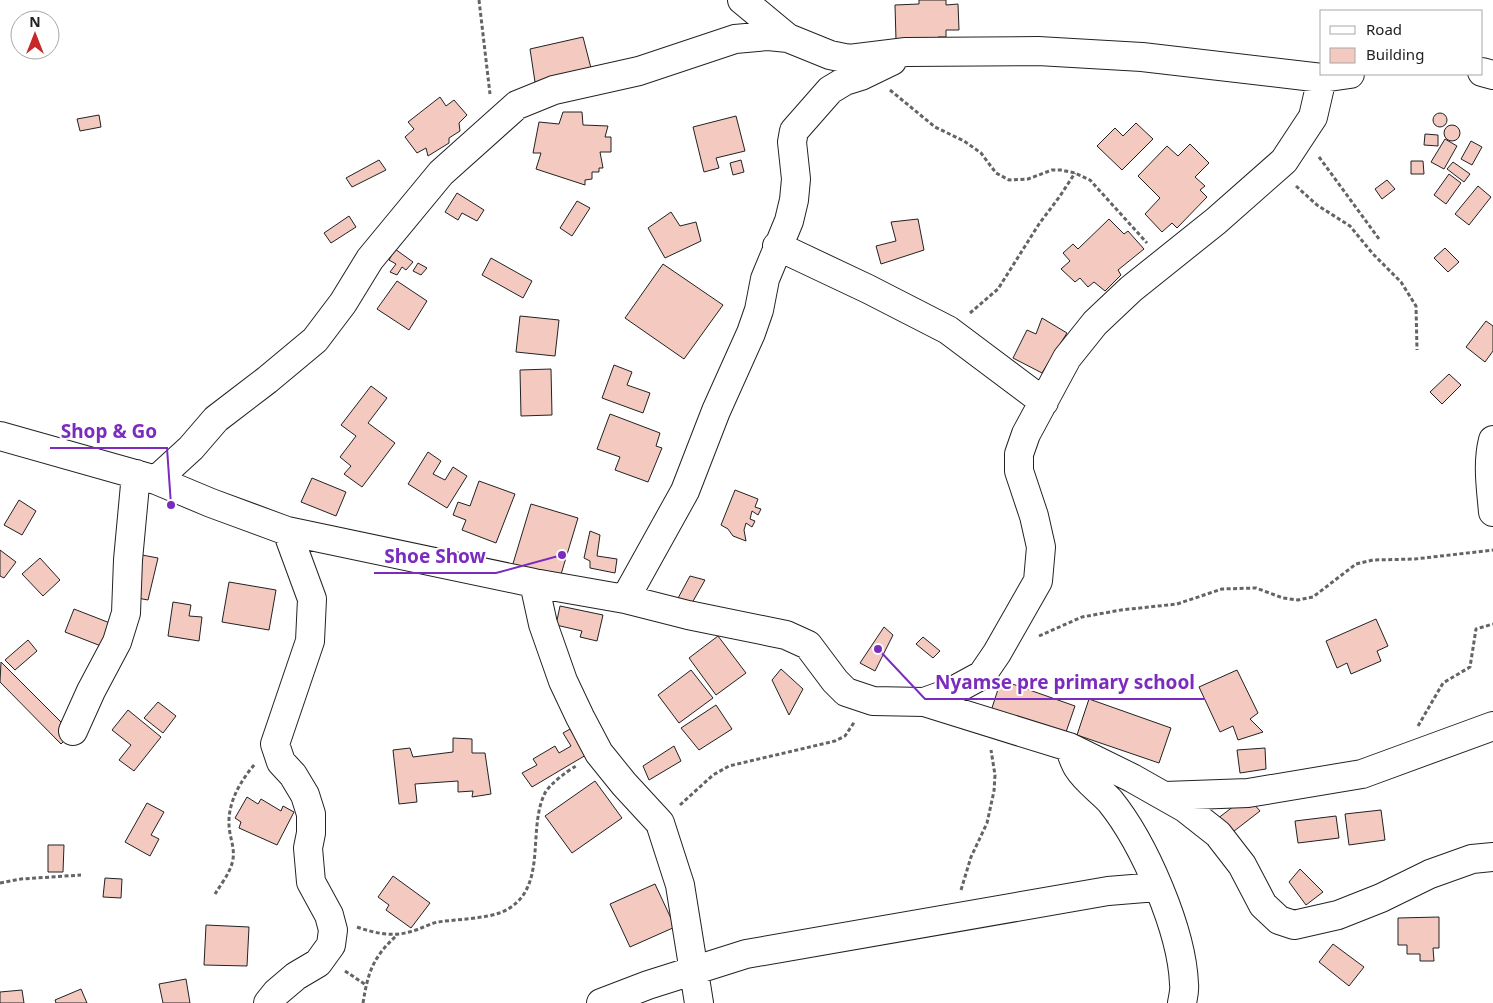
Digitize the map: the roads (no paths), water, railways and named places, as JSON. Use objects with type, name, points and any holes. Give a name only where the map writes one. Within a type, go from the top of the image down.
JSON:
[{"type":"street","points":[[742,0],[788,38]]},
{"type":"street","points":[[73,731],[91,691],[117,642],[126,613],[128,560],[146,477],[191,448],[216,419],[315,340],[343,303],[370,259],[441,172],[517,105],[554,90],[639,71],[735,39],[768,36],[788,38],[830,55],[849,58],[906,52],[1038,52],[1142,57],[1322,78],[1343,75]]},
{"type":"street","points":[[626,599],[685,491],[716,411],[759,310],[765,279],[777,246],[789,221],[794,200],[796,179],[792,142],[794,131],[830,90],[845,81],[868,73],[906,52]]},
{"type":"street","points":[[924,702],[949,693],[982,675],[1038,581],[1041,547],[1034,516],[1019,471],[1019,454],[1026,434],[1067,358],[1095,323],[1131,289],[1216,221],[1284,160],[1313,117],[1322,78]]},
{"type":"street","points":[[777,246],[868,289],[948,330],[1044,402]]},
{"type":"street","points":[[0,436],[146,477],[287,531],[534,583],[626,599],[688,615],[786,635],[808,645],[835,681],[846,692],[880,702],[924,702],[1069,747],[1165,796],[1185,808],[1218,834],[1242,865],[1263,906],[1279,920],[1294,925],[1338,915],[1380,898],[1430,874],[1472,860],[1493,857]]},
{"type":"street","points":[[1493,440],[1490,477],[1493,512]]},
{"type":"street","points":[[268,1003],[276,993],[296,976],[318,963],[331,945],[333,930],[329,916],[311,882],[308,848],[311,832],[311,814],[305,795],[293,775],[282,762],[275,744],[310,641],[312,599],[287,531]]},
{"type":"street","points":[[534,583],[543,624],[563,681],[599,753],[624,784],[660,823],[680,885],[699,1003]]},
{"type":"street","points":[[1165,796],[1248,793],[1362,774],[1493,726]]},
{"type":"street","points":[[1069,747],[1078,768],[1110,801],[1140,846],[1171,919],[1178,941],[1185,985],[1182,1003]]},
{"type":"street","points":[[601,1003],[693,970],[746,954],[1108,891],[1158,887]]},
{"type":"place","name":"Shop & Go","points":[[171,505]]},
{"type":"place","name":"Shoe Show","points":[[562,555]]},
{"type":"place","name":"Nyamse pre primary school","points":[[878,649]]}]
